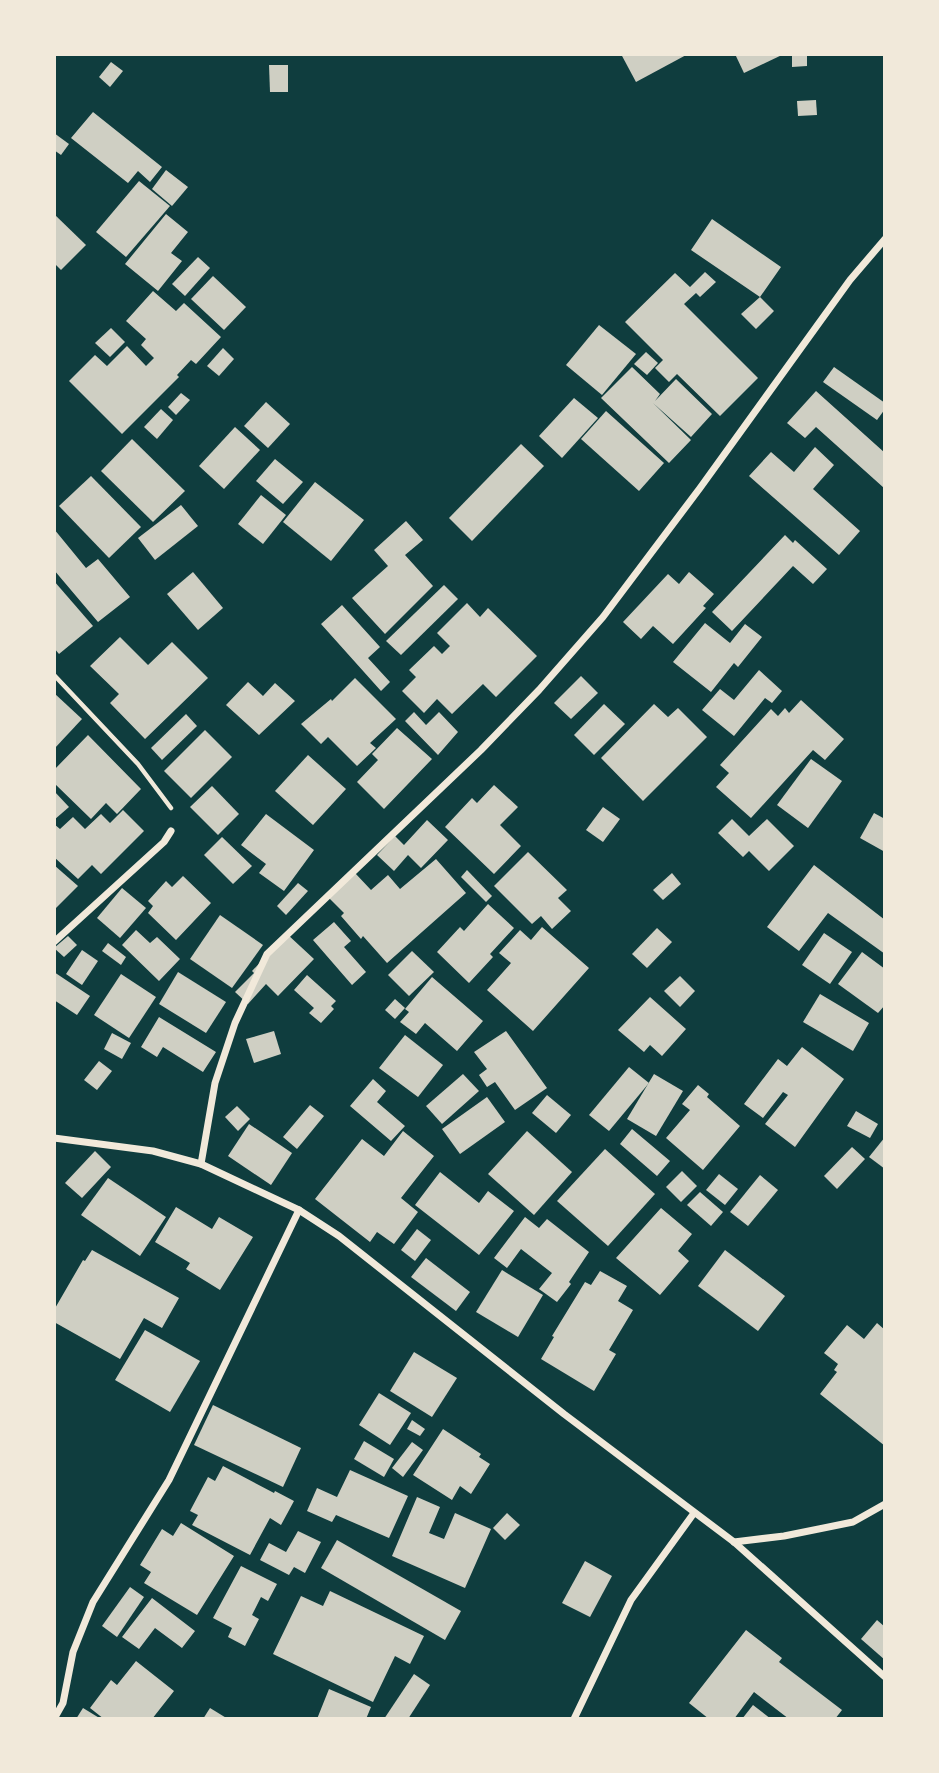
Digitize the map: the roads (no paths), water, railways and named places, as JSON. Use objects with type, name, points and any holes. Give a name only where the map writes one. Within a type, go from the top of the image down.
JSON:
[{"type":"street","points":[[201,1164],[215,1083],[235,1023],[267,954],[540,691],[603,617],[850,280],[885,239]]},
{"type":"street","points":[[54,942],[164,842],[171,831]]},
{"type":"street","points":[[54,1138],[153,1151],[201,1164],[299,1210],[339,1236],[564,1415],[734,1542],[885,1677]]},
{"type":"street","points":[[54,1719],[63,1703],[74,1652],[93,1602],[169,1480],[299,1210]]},
{"type":"street","points":[[734,1542],[784,1536],[853,1522],[885,1504]]},
{"type":"street","points":[[573,1719],[631,1600],[694,1513]]}]
